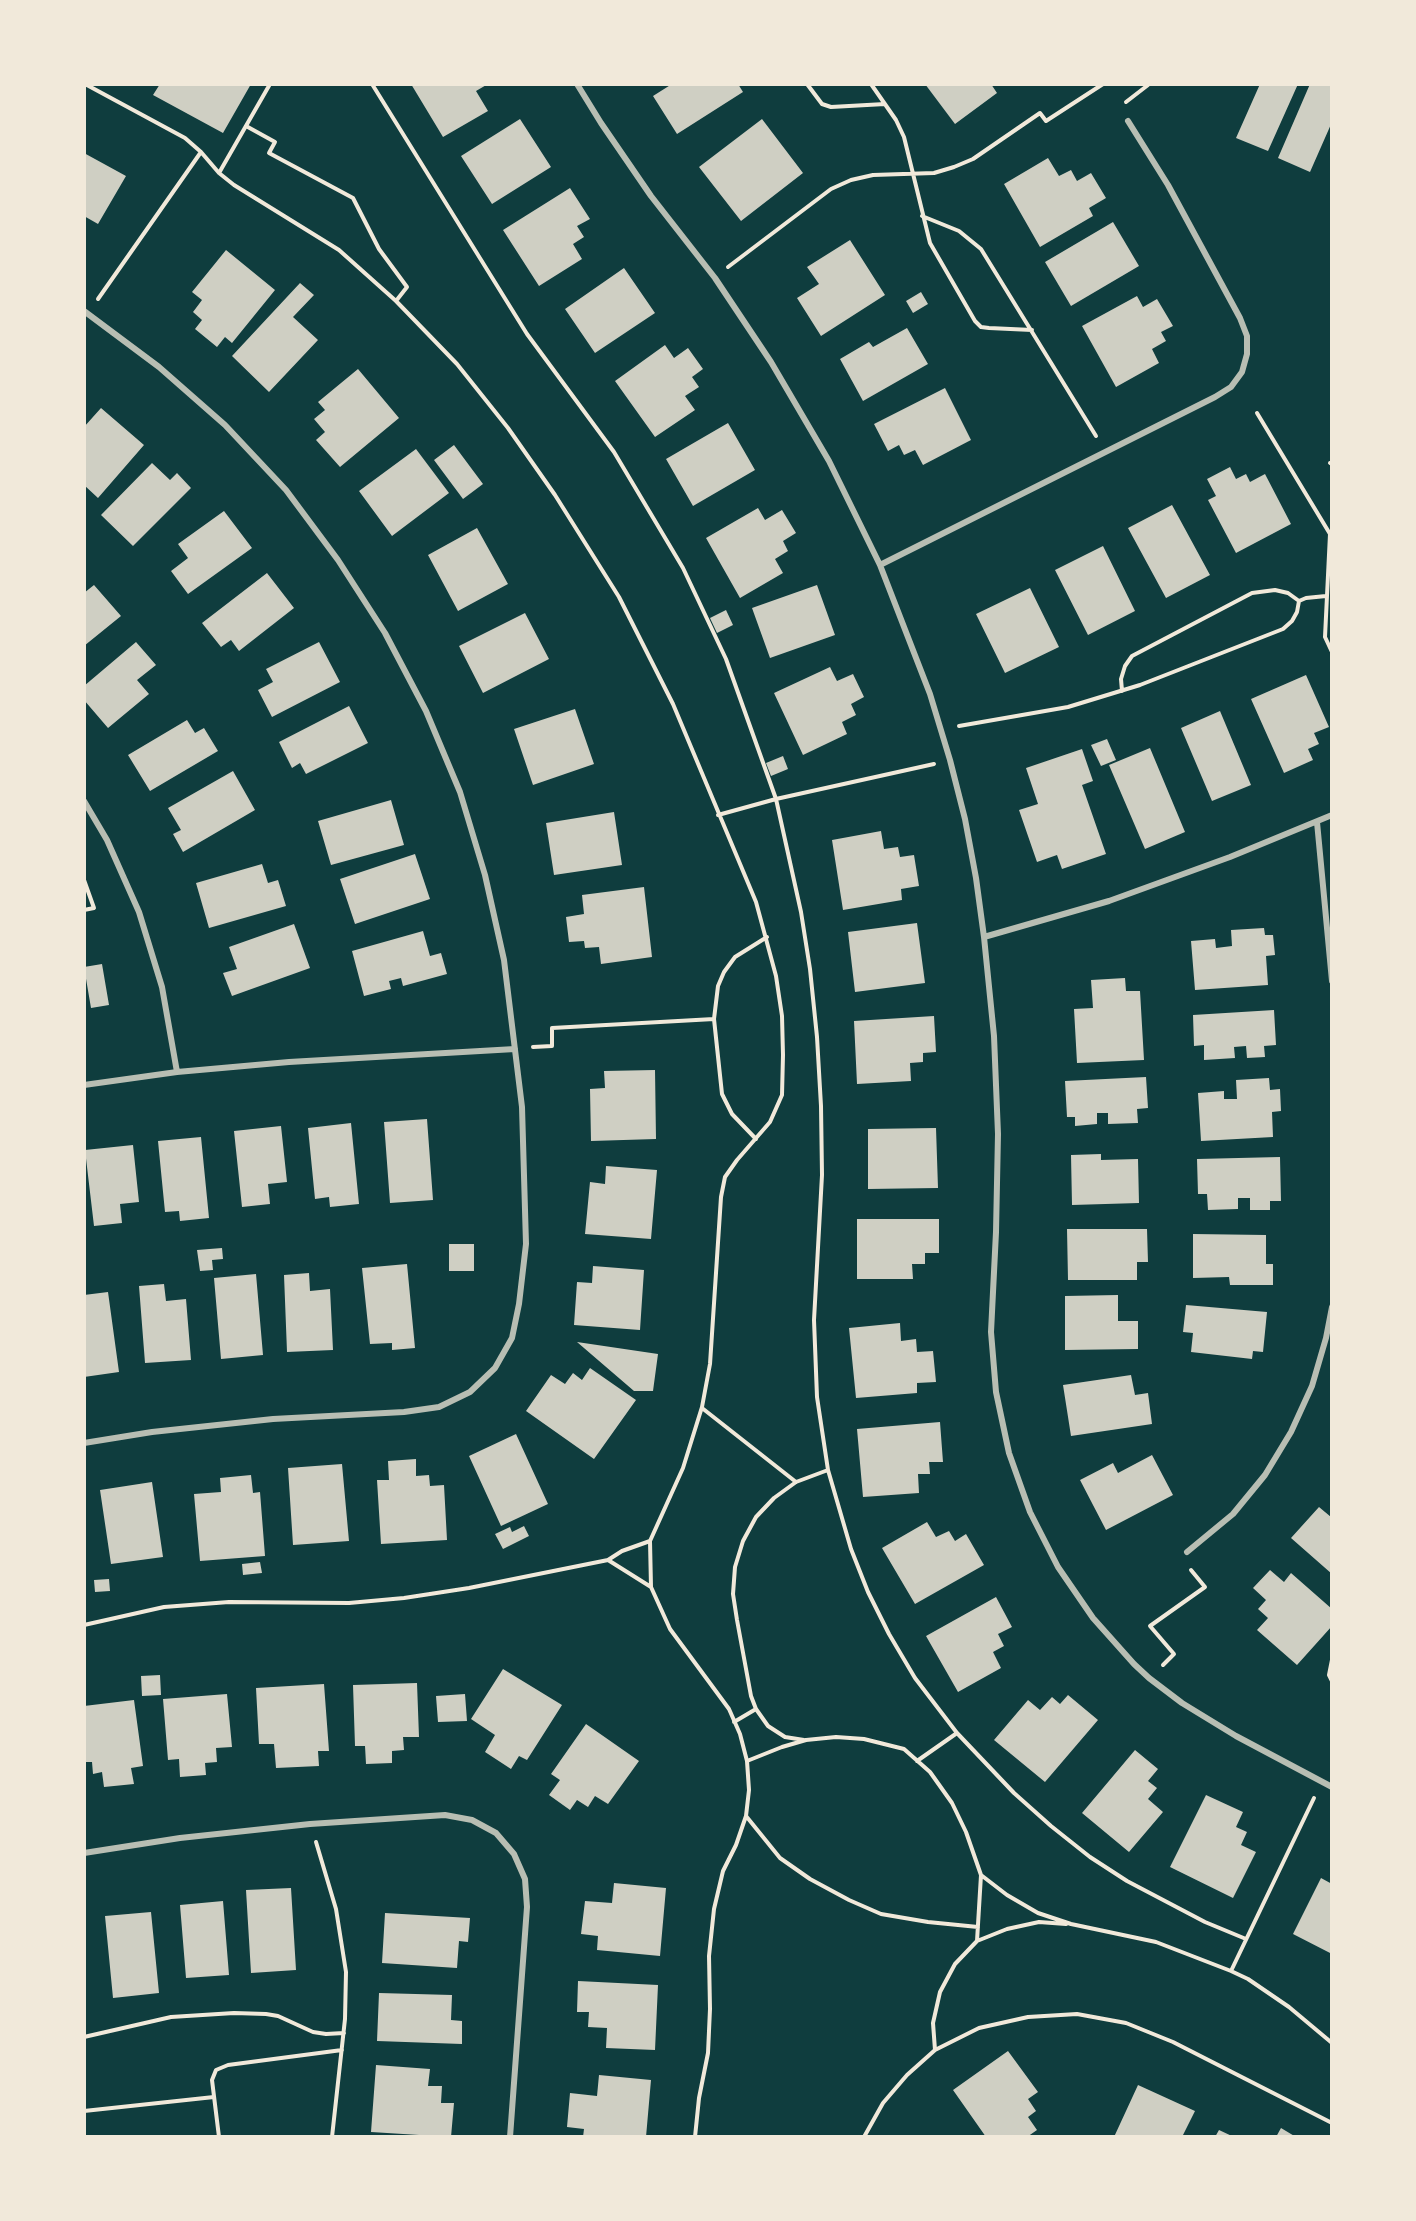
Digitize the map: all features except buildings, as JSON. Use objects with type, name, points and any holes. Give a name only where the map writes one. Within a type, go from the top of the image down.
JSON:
[{"type":"street","points":[[577,84],[651,196],[715,278],[771,362],[829,461],[880,565],[906,629],[951,760],[976,878],[994,1036],[998,1134],[991,1332],[996,1392],[1009,1453],[1030,1512],[1058,1567],[1093,1618],[1149,1678],[1182,1703],[1227,1730],[1332,1786]]},
{"type":"street","points":[[880,565],[1223,392],[1231,387],[1242,372],[1247,354],[1247,336],[1240,318],[1168,185],[1128,121]]},
{"type":"street","points":[[84,1443],[152,1432],[273,1419],[404,1412],[439,1407],[470,1392],[495,1368],[512,1338],[519,1304],[526,1233],[522,1107],[504,960],[485,875],[460,792],[426,711],[386,633],[338,560],[286,490],[217,418],[159,367],[86,312]]},
{"type":"street","points":[[84,801],[107,840],[139,912],[162,987],[177,1072]]},
{"type":"street","points":[[984,937],[1108,901],[1332,815]]},
{"type":"street","points":[[1317,822],[1332,981]]},
{"type":"street","points":[[84,1085],[177,1072],[379,1055],[515,1049]]},
{"type":"street","points":[[1187,1552],[1233,1514],[1265,1475],[1291,1432],[1312,1386],[1332,1307]]},
{"type":"street","points":[[84,1853],[180,1838],[310,1824],[445,1815],[472,1820],[496,1833],[514,1854],[525,1880],[527,1907],[510,2137]]},
{"type":"path","points":[[86,84],[185,138],[219,173],[339,250],[396,301],[457,364],[508,428],[618,597],[673,704],[756,902],[767,937],[782,1016],[782,1095],[770,1122],[725,1177],[721,1197],[711,1364],[702,1407],[682,1468],[650,1541],[651,1587],[670,1629],[729,1708],[740,1734],[747,1761],[749,1790],[746,1816],[736,1845],[723,1871],[714,1909],[710,1956],[708,2053],[699,2098],[695,2137]]},
{"type":"path","points":[[219,173],[270,84]]},
{"type":"path","points":[[372,84],[526,334],[614,452],[683,568],[726,659],[776,799],[801,912],[817,1037],[822,1175],[814,1320],[817,1397],[828,1470],[851,1549],[868,1592],[915,1678],[957,1733],[1014,1793],[1090,1857],[1165,1903],[1246,1939]]},
{"type":"path","points":[[807,84],[822,104],[831,107],[885,104]]},
{"type":"path","points":[[871,84],[904,137],[930,243],[975,321],[981,327],[1032,330]]},
{"type":"path","points":[[715,278],[831,189],[851,180],[873,175],[934,173],[954,167],[973,159],[1040,113],[1046,121],[1103,84]]},
{"type":"path","points":[[246,126],[274,142],[269,153],[353,198],[379,249],[407,286],[396,301]]},
{"type":"path","points":[[86,312],[201,152]]},
{"type":"path","points":[[922,216],[959,231],[981,249],[1106,452]]},
{"type":"path","points":[[1257,413],[1330,534],[1325,637],[1332,652]]},
{"type":"path","points":[[1122,691],[1121,679],[1125,666],[1132,656],[1234,602],[1261,590],[1288,593],[1299,601],[1326,596]]},
{"type":"path","points":[[941,729],[1039,713],[1122,691],[1283,629],[1292,621],[1299,601]]},
{"type":"path","points":[[718,815],[776,799],[951,760]]},
{"type":"path","points":[[84,880],[94,908],[84,910]]},
{"type":"path","points":[[756,1139],[732,1114],[722,1094],[714,1019],[718,986],[724,972],[735,957],[767,937]]},
{"type":"path","points":[[515,1049],[552,1046],[552,1028],[714,1019]]},
{"type":"path","points":[[702,1407],[796,1482]]},
{"type":"path","points":[[806,1740],[785,1737],[768,1726],[756,1709],[733,1594],[735,1567],[743,1541],[756,1517],[774,1498],[796,1482],[828,1470]]},
{"type":"path","points":[[84,1625],[175,1606],[229,1602],[349,1603],[405,1598],[469,1588],[608,1560],[622,1551],[650,1541]]},
{"type":"path","points":[[1149,1678],[1174,1654],[1150,1626],[1205,1587],[1180,1558],[1187,1552]]},
{"type":"path","points":[[608,1560],[651,1587]]},
{"type":"path","points":[[1332,1660],[1329,1666],[1332,1682]]},
{"type":"path","points":[[734,1722],[756,1709]]},
{"type":"path","points":[[917,1761],[957,1733]]},
{"type":"path","points":[[747,1761],[806,1740],[836,1737],[864,1739],[904,1749],[930,1772],[952,1803],[966,1832],[981,1875],[977,1941]]},
{"type":"path","points":[[1231,1971],[1322,1781]]},
{"type":"path","points":[[746,1816],[780,1858],[810,1879],[849,1900],[882,1914],[978,1927]]},
{"type":"path","points":[[310,1824],[336,1908],[346,1972],[344,2033],[332,2137]]},
{"type":"path","points":[[981,1875],[1007,1895],[1038,1912],[1071,1924],[1155,1942],[1248,1979],[1289,2007],[1332,2043]]},
{"type":"path","points":[[935,2050],[933,2023],[940,1992],[955,1965],[977,1941],[1006,1929],[1039,1922],[1071,1924]]},
{"type":"path","points":[[84,2037],[171,2018],[234,2013],[266,2013],[313,2032],[344,2033]]},
{"type":"path","points":[[864,2137],[889,2096],[907,2074],[935,2050],[979,2028],[1028,2017],[1077,2014],[1126,2023],[1173,2043],[1332,2123]]},
{"type":"path","points":[[219,2137],[212,2080],[216,2070],[228,2065],[342,2050]]},
{"type":"path","points":[[84,2111],[214,2097]]}]
